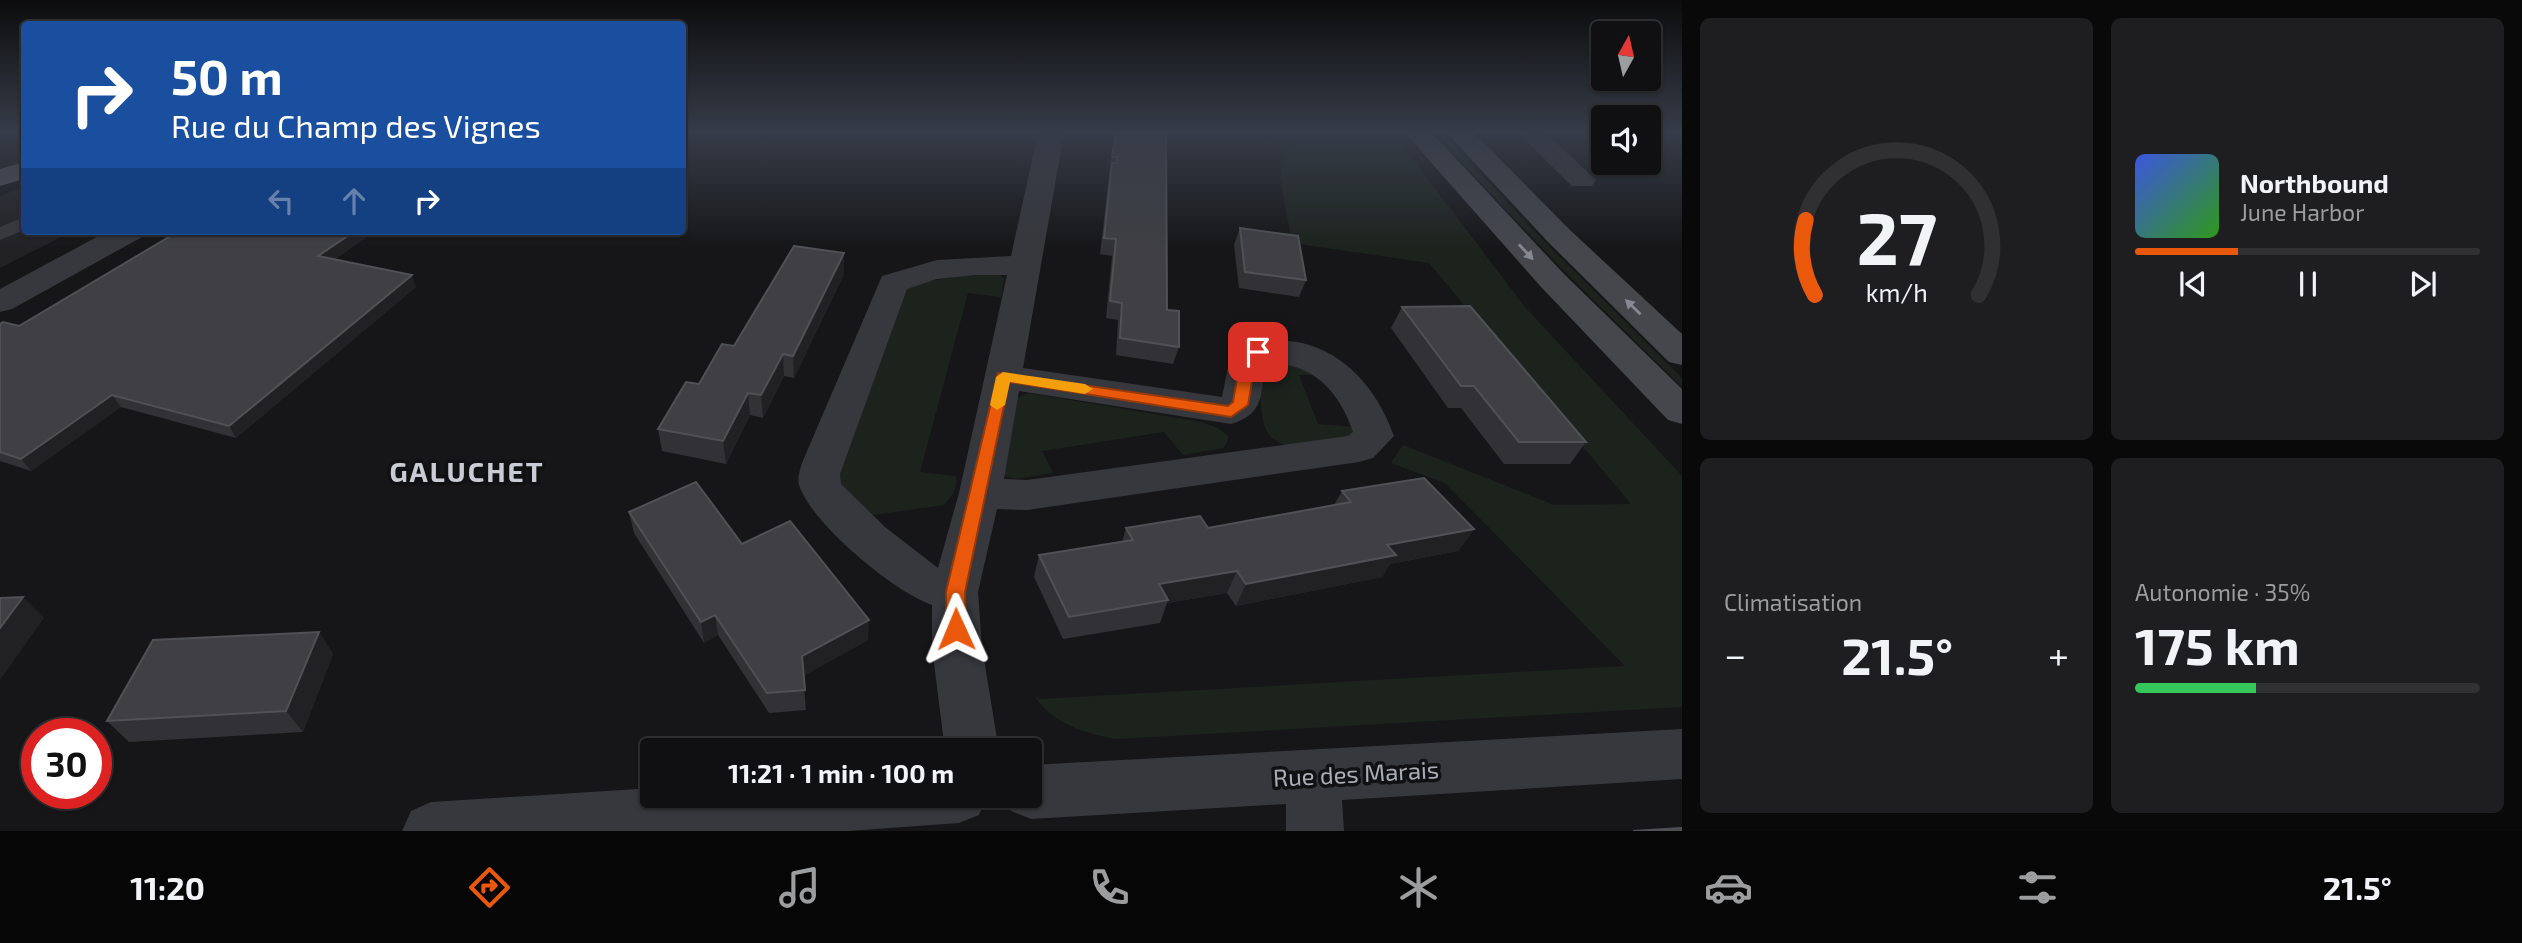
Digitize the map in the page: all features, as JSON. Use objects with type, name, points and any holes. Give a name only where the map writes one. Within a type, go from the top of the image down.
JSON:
[{"type":"main road","points":[[0,178],[19,172]]},
{"type":"main road","points":[[1453,172],[1553,281],[1682,411]]},
{"type":"main road","points":[[1497,172],[1559,236],[1682,354]]},
{"type":"street","points":[[970,738],[957,647],[956,592],[980,493],[1043,172]]},
{"type":"street","points":[[1573,172],[1582,180]]},
{"type":"street","points":[[0,302],[124,235]]},
{"type":"street","points":[[956,592],[928,584],[901,568],[825,493],[820,484],[822,463],[893,283],[910,276],[985,264],[1023,266]]},
{"type":"street","points":[[980,493],[1027,495],[1359,448],[1369,443],[1374,436],[1339,374],[1320,359],[1273,351],[1258,352],[1247,362],[1240,405],[1231,411],[1003,377]]},
{"type":"street","points":[[1231,411],[1269,459]]},
{"type":"street","name":"Rue des Marais","points":[[1042,791],[1682,754]]},
{"type":"street","points":[[1313,776],[1315,831]]},
{"type":"street","points":[[439,831],[781,808]]},
{"type":"lane","points":[[0,234],[21,224]]},
{"type":"shaded area","points":[[1281,172],[1422,172],[1525,307],[1682,476],[1682,707],[1116,739],[1070,726],[1050,713],[1035,696],[1040,699],[1625,666],[1445,483],[1391,463],[1403,445],[1554,505],[1631,504],[1429,263],[1292,243],[1280,178]]},
{"type":"shaded area","points":[[1470,172],[1478,172],[1682,378],[1682,387],[1560,267]]},
{"type":"shaded area","points":[[21,188],[21,235],[65,235],[0,268],[0,196]]},
{"type":"shaded area","points":[[985,272],[1001,275],[1004,279],[1001,297],[968,293],[920,472],[956,476],[954,492],[944,505],[866,516],[837,491],[832,465],[903,291],[918,283]]},
{"type":"shaded area","points":[[1281,358],[1325,375],[1299,375],[1318,424],[1355,427],[1358,435],[1305,446],[1279,442],[1270,436],[1261,409],[1259,363]]},
{"type":"shaded area","points":[[1028,393],[1202,422],[1218,428],[1228,436],[1227,443],[1223,448],[1183,455],[1164,432],[1042,451],[1053,473],[1016,479],[1001,475],[1014,399]]},
{"type":"building","points":[[1111,172],[1166,172],[1167,310],[1179,311],[1179,347],[1120,338],[1122,303],[1110,301],[1116,239],[1104,238]]},
{"type":"building","points":[[1240,228],[1298,236],[1306,280],[1245,272]]},
{"type":"building","points":[[172,235],[349,235],[318,256],[412,275],[229,426],[112,395],[21,459],[0,452],[0,324],[3,322],[19,326]]},
{"type":"building","points":[[794,246],[844,253],[793,356],[783,354],[761,395],[748,393],[723,441],[658,429],[686,382],[699,384],[722,344],[734,346]]},
{"type":"building","points":[[1470,306],[1586,442],[1519,442],[1474,386],[1461,386],[1402,307]]},
{"type":"building","points":[[1424,478],[1474,529],[1387,545],[1396,555],[1246,584],[1237,571],[1159,584],[1168,600],[1069,617],[1039,555],[1133,540],[1126,528],[1200,516],[1208,528],[1351,502],[1342,491]]},
{"type":"building","points":[[696,482],[742,544],[790,521],[869,620],[802,656],[805,690],[767,693],[715,615],[701,622],[629,512]]},
{"type":"building","points":[[23,597],[0,628],[0,598]]},
{"type":"building","points":[[319,632],[286,711],[112,721],[109,718],[153,640]]},
{"type":"building","points":[[1682,828],[1682,831],[1633,831]]},
{"type":"slow traffic","points":[[997,405],[1003,377],[1085,389]]},
{"type":"district","name":"GALUCHET","points":[[467,471]]},
{"type":"route","points":[[956,629],[956,592],[980,493],[1003,377],[1231,411],[1240,405],[1247,362],[1258,352]]}]
